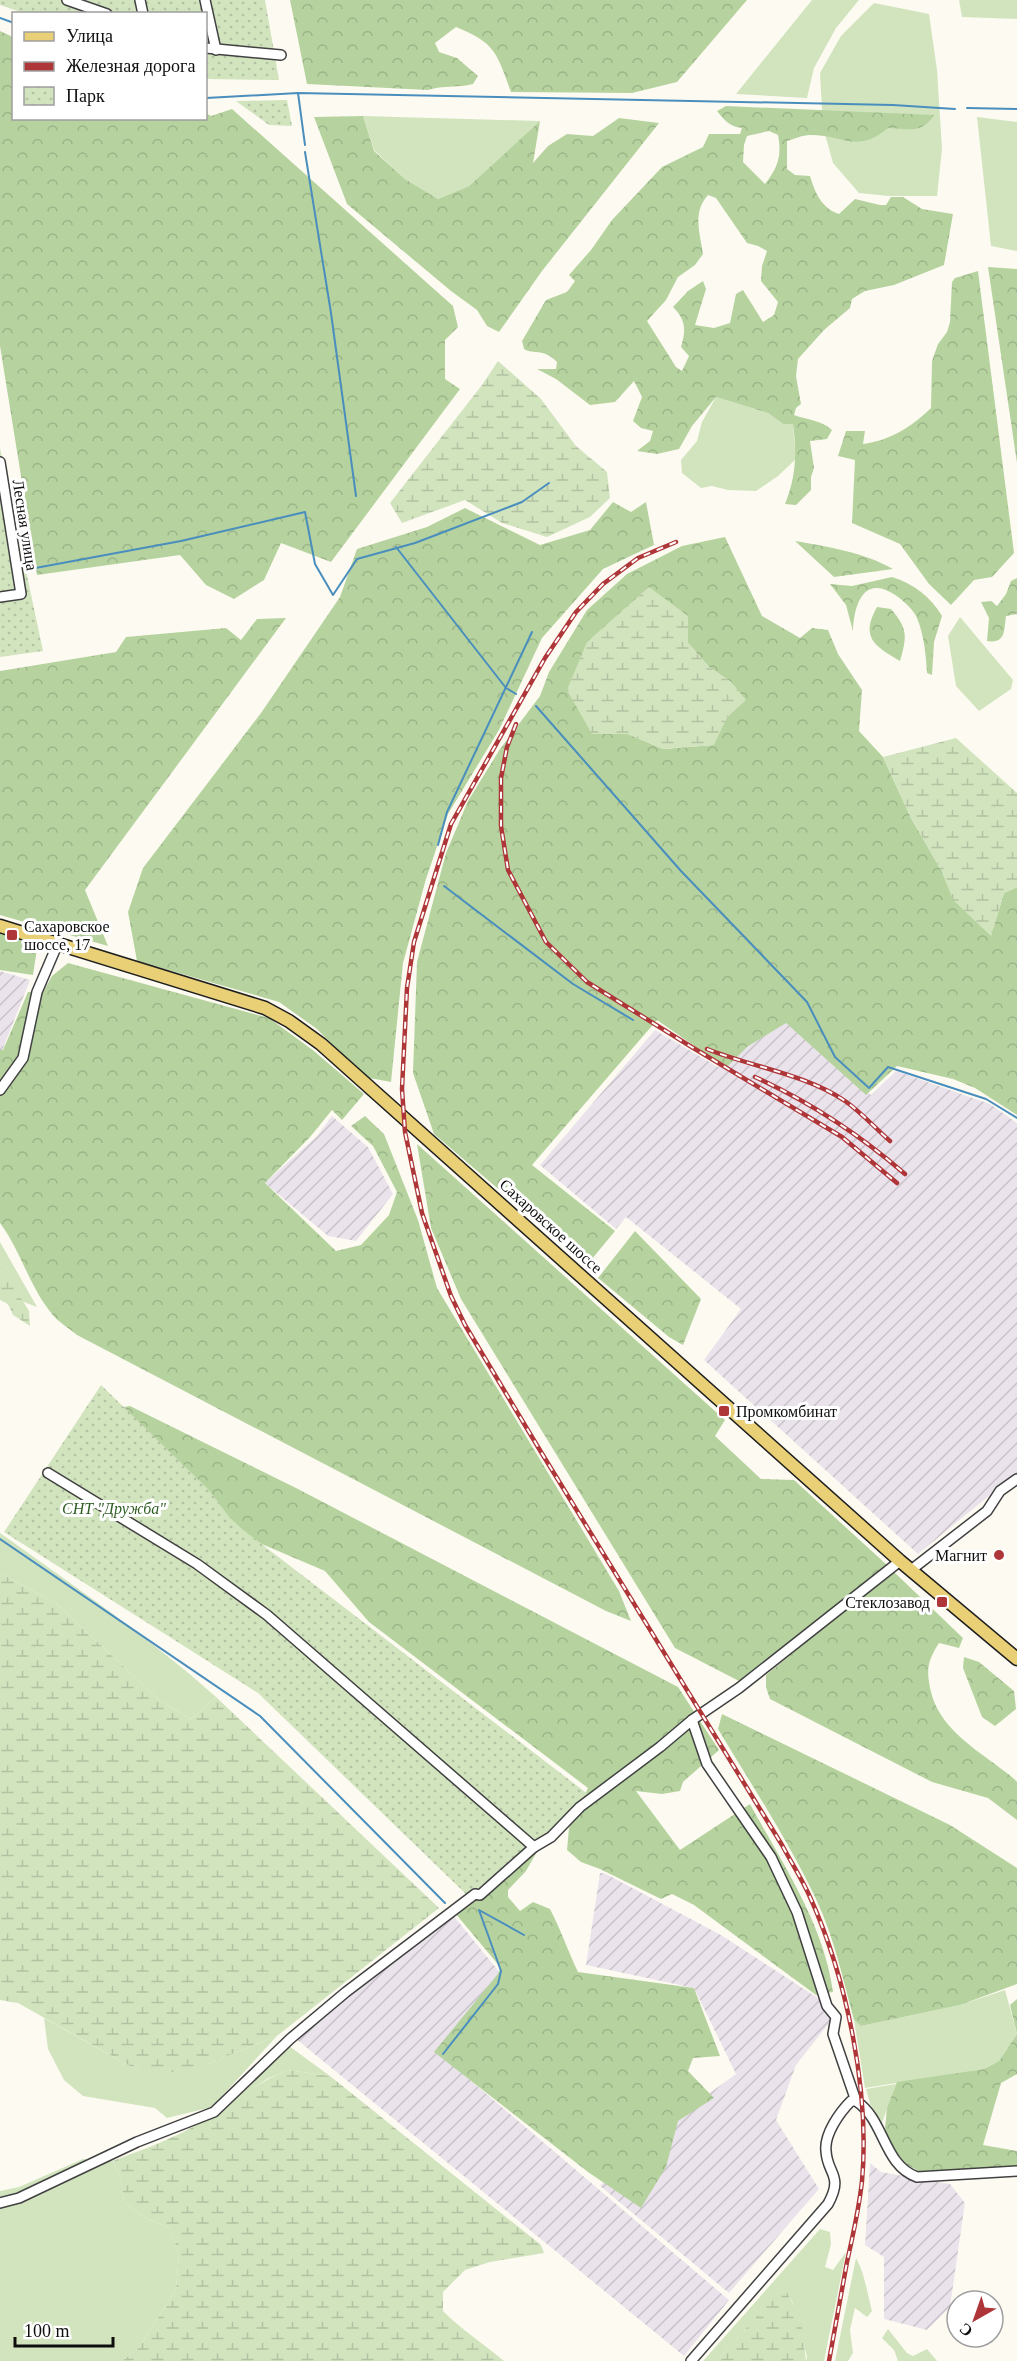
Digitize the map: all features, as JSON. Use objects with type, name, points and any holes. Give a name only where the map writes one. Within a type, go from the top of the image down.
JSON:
[{"type":"main road","name":"Сахаровское шоссе","points":[[0,926],[265,1008],[282,1016],[310,1035],[900,1561],[1017,1659]]},
{"type":"street","points":[[67,0],[101,12]]},
{"type":"street","points":[[205,0],[216,50]]},
{"type":"street","points":[[207,48],[281,55]]},
{"type":"street","name":"Лесная улица","points":[[0,462],[4,521],[21,594],[0,597]]},
{"type":"street","points":[[0,1090],[23,1058],[37,992],[58,943]]},
{"type":"street","points":[[48,1473],[197,1564],[267,1615],[534,1846]]},
{"type":"street","points":[[911,1570],[987,1511],[1000,1491],[1017,1479]]},
{"type":"street","points":[[0,2203],[19,2199],[137,2142],[214,2112],[290,2039],[338,1999],[475,1894],[480,1895],[534,1846],[551,1837],[580,1807],[692,1720],[747,1682],[900,1561]]},
{"type":"street","points":[[692,1720],[707,1764],[771,1857],[798,1912],[827,2006],[836,2017],[833,2034],[856,2101],[870,2114],[897,2164],[917,2177],[1017,2171]]},
{"type":"street","points":[[691,2361],[828,2204],[835,2181],[827,2157],[826,2145],[832,2128],[844,2108],[851,2101],[856,2101]]},
{"type":"shaded area","points":[[0,971],[30,980],[0,1056]]},
{"type":"shaded area","points":[[785,1022],[871,1095],[896,1071],[990,1104],[1017,1123],[1017,1473],[918,1554],[704,1360],[741,1309],[626,1217],[616,1229],[540,1165],[655,1030],[718,1067]]},
{"type":"shaded area","points":[[332,1116],[368,1147],[393,1194],[356,1241],[328,1236],[265,1183],[317,1136]]},
{"type":"shaded area","points":[[600,1873],[604,1873],[721,1935],[821,2000],[833,2018],[796,2065],[776,2120],[819,2189],[729,2293],[600,2186],[645,2140],[736,2074],[694,1988],[586,1965]]},
{"type":"shaded area","points":[[452,1914],[501,1974],[437,2052],[729,2300],[684,2356],[296,2039]]},
{"type":"shaded area","points":[[870,2163],[881,2172],[950,2184],[965,2203],[953,2289],[945,2289],[945,2312],[927,2330],[884,2319],[884,2257],[865,2245]]},
{"type":"green space","points":[[0,0],[265,0],[279,80],[207,79],[207,12],[21,12],[0,5]]},
{"type":"green space","points":[[290,0],[747,0],[677,82],[632,93],[511,92],[493,51],[479,39],[456,27],[435,43],[439,52],[457,58],[478,76],[473,84],[428,90],[307,84]]},
{"type":"green space","points":[[812,0],[859,0],[836,28],[814,68],[807,98],[736,94]]},
{"type":"green space","points":[[959,0],[1017,0],[1017,19],[962,17]]},
{"type":"green space","points":[[874,3],[929,14],[937,70],[942,149],[937,196],[889,196],[859,193],[833,163],[823,127],[820,73],[841,36]]},
{"type":"green space","points":[[0,31],[12,37],[12,120],[207,120],[207,114],[211,116],[232,109],[453,306],[458,327],[445,340],[445,379],[460,389],[331,562],[281,543],[264,580],[234,599],[206,585],[180,555],[37,575],[0,346]]},
{"type":"green space","points":[[287,100],[292,126],[269,125],[236,101]]},
{"type":"green space","points":[[726,106],[934,115],[920,128],[888,128],[877,136],[859,142],[810,135],[787,141],[787,169],[795,175],[810,176],[823,204],[839,214],[855,199],[886,205],[891,197],[903,197],[922,209],[953,214],[944,265],[894,285],[865,291],[852,299],[850,308],[824,330],[798,359],[796,376],[801,404],[796,408],[794,415],[819,422],[832,430],[827,439],[810,441],[814,468],[811,490],[796,505],[785,504],[795,465],[793,424],[783,424],[768,413],[716,397],[692,426],[679,449],[657,454],[637,451],[650,441],[653,431],[641,428],[633,421],[642,397],[634,381],[615,402],[590,405],[556,379],[537,369],[556,369],[557,362],[543,353],[524,349],[522,341],[546,300],[567,292],[575,281],[569,275],[591,250],[612,220],[662,167],[703,147],[709,134],[740,134],[742,128],[728,122],[717,111]],"holes":[[[769,131],[778,135],[779,155],[776,167],[765,184],[743,162],[744,145],[747,136]],[[708,195],[716,198],[747,243],[767,251],[762,266],[761,281],[778,302],[774,315],[763,322],[743,290],[736,294],[730,323],[714,328],[695,325],[706,289],[703,281],[688,291],[673,307],[683,321],[684,335],[681,347],[689,356],[682,371],[676,367],[647,321],[666,300],[678,277],[695,265],[703,254],[699,216],[700,209]]]},
{"type":"green space","points":[[363,116],[540,121],[469,186],[438,199],[405,179],[374,150]]},
{"type":"green space","points":[[363,116],[374,151],[405,179],[438,199],[469,186],[540,121],[533,163],[548,146],[567,134],[593,136],[619,118],[659,123],[542,271],[499,332],[487,326],[477,310],[347,204],[314,117]]},
{"type":"green space","points":[[977,117],[1017,122],[1017,251],[991,246]]},
{"type":"green space","points":[[988,267],[1017,269],[1017,463]]},
{"type":"green space","points":[[978,271],[1014,553],[992,577],[974,580],[951,605],[929,584],[900,544],[852,523],[855,460],[838,456],[846,431],[865,431],[863,444],[882,440],[900,432],[931,408],[932,361],[950,322],[952,282],[955,278]]},
{"type":"green space","points":[[498,361],[541,399],[576,446],[607,472],[610,498],[590,517],[547,537],[502,523],[465,500],[402,523],[390,503]]},
{"type":"green space","points":[[716,397],[768,413],[783,424],[793,424],[796,459],[778,476],[756,491],[728,490],[712,486],[701,488],[682,473],[681,460],[697,441],[702,422]]},
{"type":"green space","points":[[0,448],[43,651],[0,657]]},
{"type":"green space","points":[[613,502],[631,512],[646,502],[654,545],[603,569],[542,638],[499,730],[448,814],[426,879],[403,963],[391,1082],[364,1077],[317,1029],[279,1002],[137,961],[128,912],[143,868],[261,713],[340,597],[357,549],[427,527],[465,508],[540,545],[590,530]]},
{"type":"green space","points":[[725,537],[762,616],[800,638],[812,628],[828,630],[838,654],[862,690],[859,731],[883,757],[911,818],[941,870],[991,935],[1004,893],[1017,887],[1017,1115],[975,1088],[953,1079],[897,1066],[866,1095],[786,1023],[747,1047],[726,1068],[657,1020],[532,1165],[615,1231],[587,1265],[434,1134],[413,1073],[417,962],[446,853],[468,801],[500,749],[540,696],[549,672],[587,610],[627,574],[682,546]],"holes":[[[688,643],[709,667],[731,682],[745,700],[727,717],[713,745],[663,749],[628,734]]]},
{"type":"green space","points":[[795,541],[858,554],[893,569],[834,577]]},
{"type":"green space","points":[[892,577],[921,592],[942,616],[934,642],[932,675],[927,673],[924,645],[917,618],[904,601],[887,590],[870,589],[859,601],[853,631],[846,605],[830,584],[852,586]]},
{"type":"green space","points":[[1017,578],[1017,614],[1006,616],[1001,638],[987,641],[989,618],[981,602],[991,601],[997,606],[1006,594],[1011,581]]},
{"type":"green space","points":[[649,587],[688,616],[688,643],[709,667],[731,682],[746,700],[727,717],[714,745],[663,749],[628,734],[592,734],[567,690],[587,642]]},
{"type":"green space","points":[[877,607],[891,609],[901,622],[905,639],[900,661],[872,640],[870,626]]},
{"type":"green space","points":[[960,617],[1013,680],[1011,689],[979,711],[956,686],[948,636]]},
{"type":"green space","points":[[286,618],[85,890],[108,946],[0,915],[0,671],[116,652],[126,637],[226,628],[241,640],[257,619]]},
{"type":"green space","points":[[956,738],[1017,793],[1017,887],[1004,893],[991,936],[953,900],[941,870],[911,818],[883,757]]},
{"type":"green space","points":[[0,932],[36,943],[33,975],[0,970]]},
{"type":"green space","points":[[68,963],[269,1018],[314,1051],[364,1094],[342,1120],[332,1110],[310,1137],[265,1183],[336,1251],[361,1245],[389,1215],[397,1192],[373,1146],[351,1126],[365,1116],[384,1134],[418,1220],[437,1288],[619,1591],[631,1621],[606,1611],[77,1335],[54,1317],[37,1292],[14,1245],[0,1223],[0,1050],[3,1050],[28,992],[43,992],[52,976]]},
{"type":"green space","points":[[417,1144],[725,1420],[715,1436],[761,1479],[794,1480],[887,1565],[739,1681],[675,1648],[461,1299],[431,1228]]},
{"type":"green space","points":[[635,1231],[701,1299],[683,1345],[669,1337],[598,1278]]},
{"type":"green space","points":[[0,1242],[37,1307],[0,1293]]},
{"type":"green space","points":[[0,1265],[29,1311],[30,1326],[13,1315],[8,1304],[0,1300]]},
{"type":"green space","name":"СНТ \"Дружба\"","points":[[101,1385],[209,1490],[230,1518],[242,1529],[593,1798],[468,1896],[258,1693],[4,1532]]},
{"type":"green space","points":[[130,1406],[296,1488],[678,1687],[719,1750],[683,1782],[680,1791],[662,1794],[636,1791],[680,1850],[750,1804],[788,1871],[811,1918],[821,1942],[833,1992],[816,1995],[694,1905],[672,1894],[661,1899],[581,1862],[567,1850],[569,1828],[588,1788],[369,1622],[325,1571],[238,1534],[118,1408]]},
{"type":"green space","points":[[0,1533],[137,1632],[216,1697],[191,1719],[159,1700],[57,1604],[0,1573]]},
{"type":"green space","points":[[893,1571],[963,1638],[959,1648],[939,1643],[929,1666],[928,1678],[931,1692],[941,1714],[956,1733],[1017,1782],[1017,1820],[988,1798],[932,1782],[770,1699],[766,1687],[766,1675]]},
{"type":"green space","points":[[0,1573],[57,1604],[159,1700],[191,1719],[216,1697],[439,1908],[277,2036],[207,2064],[163,2074],[135,2069],[18,2003],[0,2000]]},
{"type":"green space","points":[[964,1657],[979,1662],[1014,1691],[1016,1709],[995,1726],[982,1717],[963,1668]]},
{"type":"green space","points":[[722,1714],[950,1825],[1017,1868],[1017,1984],[960,2005],[861,2026],[854,2020],[838,1958],[822,1913],[781,1834],[718,1729]]},
{"type":"green space","points":[[539,1848],[526,1871],[508,1890],[508,1897],[520,1911],[533,1902],[550,1909],[578,1972],[694,1988],[720,2056],[693,2058],[688,2071],[714,2098],[678,2121],[666,2167],[641,2208],[588,2172],[434,2052],[501,1968],[455,1913]]},
{"type":"green space","points":[[1005,1990],[1017,2034],[999,2061],[984,2069],[865,2088],[854,2020],[861,2026],[960,2005]]},
{"type":"green space","points":[[1017,1999],[1017,2034],[1010,2005]]},
{"type":"green space","points":[[44,2018],[135,2069],[207,2064],[277,2036],[212,2107],[167,2118],[155,2108],[83,2096],[64,2080],[48,2049]]},
{"type":"green space","points":[[1017,2034],[1017,2074],[1001,2083],[983,2145],[1017,2151],[1017,2168],[919,2171],[901,2162],[890,2146],[885,2128],[887,2108],[897,2082],[984,2069],[999,2061]]},
{"type":"green space","points":[[289,2046],[330,2076],[288,2070],[267,2079],[218,2112]]},
{"type":"green space","points":[[288,2070],[330,2076],[541,2245],[544,2253],[490,2262],[465,2270],[443,2292],[443,2311],[504,2361],[122,2361],[138,2349],[176,2289],[179,2255],[170,2228],[145,2218],[124,2202],[121,2180],[113,2161],[189,2129]]},
{"type":"green space","points":[[896,2084],[882,2123],[870,2104],[866,2089]]},
{"type":"green space","points":[[83,2159],[113,2161],[121,2180],[124,2202],[145,2218],[170,2228],[179,2255],[176,2289],[138,2349],[122,2361],[0,2361],[0,2191],[19,2187]]},
{"type":"green space","points":[[820,2229],[830,2232],[831,2244],[825,2267],[833,2270],[846,2252],[824,2361],[806,2361],[807,2357],[793,2303],[784,2287],[717,2361],[703,2361]]},
{"type":"green space","points":[[856,2258],[864,2277],[872,2311],[867,2317],[855,2308],[850,2330],[853,2353],[848,2361],[835,2361]]},
{"type":"green space","points":[[784,2286],[801,2320],[806,2361],[717,2361]]},
{"type":"green space","points":[[888,2329],[907,2353],[913,2356],[927,2349],[937,2361],[898,2361],[894,2350],[882,2338]]},
{"type":"waterway","points":[[0,18],[12,22]]},
{"type":"waterway","points":[[298,93],[305,145]]},
{"type":"waterway","points":[[207,98],[298,93],[893,105],[955,109]]},
{"type":"waterway","points":[[967,108],[1017,109]]},
{"type":"waterway","points":[[305,152],[331,313],[356,496]]},
{"type":"waterway","points":[[30,569],[181,541],[305,512],[315,564],[333,595],[357,559],[415,543],[522,502],[549,483]]},
{"type":"waterway","points":[[396,547],[506,688],[516,694]]},
{"type":"waterway","points":[[438,845],[447,812],[532,632]]},
{"type":"waterway","points":[[536,706],[681,871],[807,1002],[835,1057],[869,1088],[888,1067],[986,1099],[1017,1118]]},
{"type":"waterway","points":[[444,886],[573,984],[633,1020]]},
{"type":"waterway","points":[[0,1539],[260,1716],[445,1903]]},
{"type":"waterway","points":[[443,2054],[498,1984],[501,1971],[479,1910],[524,1935]]},
{"type":"railway","points":[[676,542],[638,558],[603,584],[576,612],[545,658],[451,824],[414,942],[407,988],[402,1089],[405,1132],[422,1213],[451,1296],[465,1325],[782,1845],[807,1890],[835,1963],[845,1999],[859,2074],[864,2147],[856,2222],[829,2361]]},
{"type":"railway","points":[[516,724],[507,747],[501,778],[501,826],[508,870],[546,942],[587,982],[842,1137],[897,1183]]},
{"type":"railway","points":[[707,1049],[796,1077],[829,1092],[851,1105],[890,1141]]},
{"type":"railway","points":[[755,1077],[834,1120],[905,1174]]},
{"type":"place","name":"Сахаровское шоссе, 17","points":[[12,935]]},
{"type":"place","name":"Промкомбинат","points":[[724,1411]]},
{"type":"place","name":"Магнит","points":[[999,1555]]},
{"type":"place","name":"Стеклозавод","points":[[942,1602]]}]
